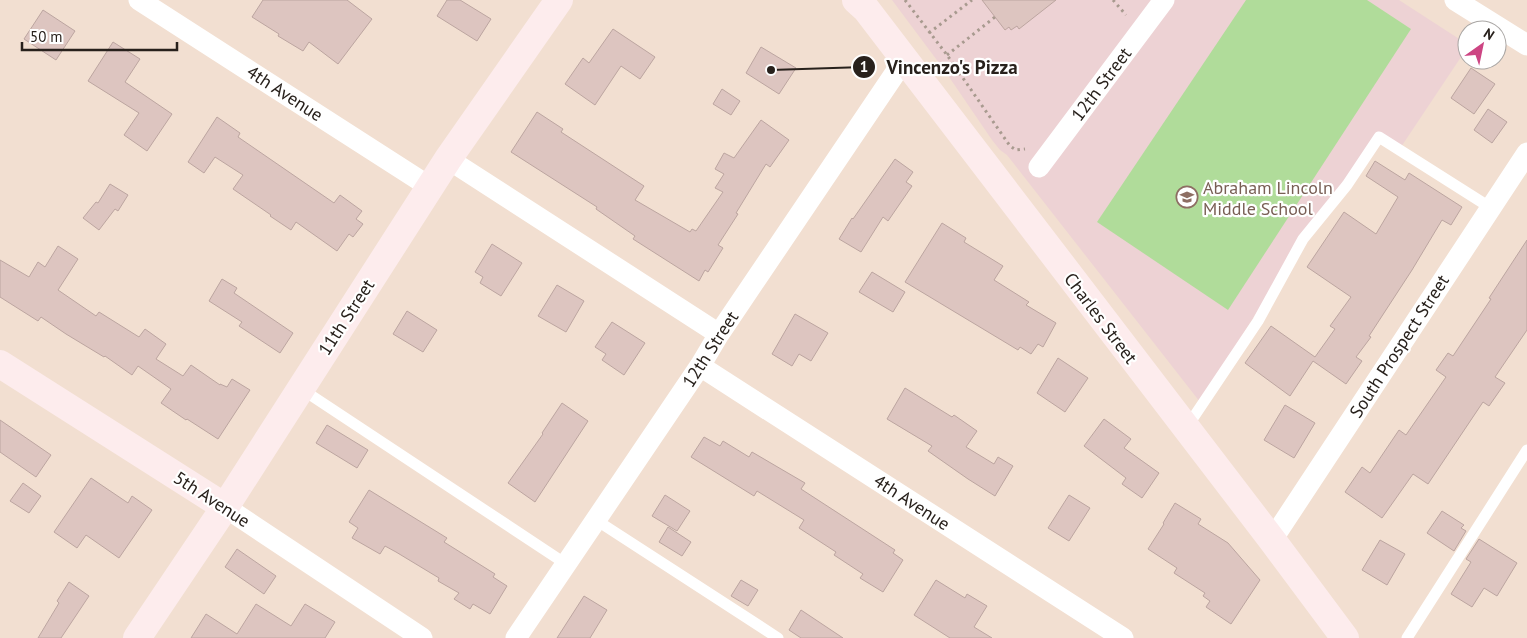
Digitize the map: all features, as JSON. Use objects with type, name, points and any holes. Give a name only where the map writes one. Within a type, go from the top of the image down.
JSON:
[{"type":"main road","name":"11th Street","points":[[137,638],[225,507],[448,159],[559,0]]},
{"type":"main road","name":"Charles Street","points":[[856,0],[866,9],[1345,638]]},
{"type":"main road","name":"5th Avenue","points":[[0,364],[225,507]]},
{"type":"street","name":"4th Avenue","points":[[139,0],[430,187]]},
{"type":"street","name":"12th Street","points":[[1039,167],[1164,0]]},
{"type":"street","points":[[1455,0],[1527,46]]},
{"type":"street","name":"12th Street","points":[[516,638],[904,60]]},
{"type":"street","name":"South Prospect Street","points":[[1272,540],[1527,152]]},
{"type":"street","points":[[448,159],[719,334]]},
{"type":"street","name":"4th Avenue","points":[[700,366],[1123,638]]},
{"type":"street","name":"5th Avenue","points":[[225,507],[422,638]]},
{"type":"lane","points":[[1186,428],[1258,321],[1303,239],[1347,185],[1379,138],[1491,208]]},
{"type":"lane","points":[[300,388],[566,564]]},
{"type":"lane","points":[[1407,638],[1527,450]]},
{"type":"lane","points":[[596,520],[778,638]]},
{"type":"path","points":[[905,0],[947,55],[1010,146],[1016,150],[1026,149]]},
{"type":"path","points":[[929,33],[972,0]]},
{"type":"path","points":[[1113,0],[1126,15],[1131,7]]},
{"type":"path","points":[[947,55],[995,17]]},
{"type":"shaded area","name":"Abraham Lincoln Middle School","points":[[892,0],[1399,0],[1457,38],[1457,63],[1399,150],[1379,138],[1303,239],[1200,402],[1007,155],[992,140],[945,71]]},
{"type":"green space","points":[[1246,0],[1367,0],[1411,29],[1228,310],[1097,222]]},
{"type":"building","points":[[263,0],[347,0],[372,19],[338,64],[309,42],[303,51],[252,17]]},
{"type":"building","points":[[447,0],[460,0],[491,19],[477,41],[437,16]]},
{"type":"building","points":[[982,0],[1056,0],[1019,29],[1017,26],[1011,30],[1009,27],[1005,30]]},
{"type":"building","points":[[43,10],[75,31],[56,60],[24,39]]},
{"type":"building","points":[[613,29],[655,57],[640,79],[621,66],[595,105],[565,84],[583,58],[589,63]]},
{"type":"building","points":[[113,42],[140,59],[125,82],[172,114],[147,151],[124,135],[139,113],[88,81]]},
{"type":"building","points":[[761,47],[796,68],[779,94],[746,73]]},
{"type":"building","points":[[1470,70],[1474,70],[1495,84],[1474,114],[1451,98]]},
{"type":"building","points":[[722,89],[740,101],[731,115],[713,104]]},
{"type":"building","points":[[1488,109],[1507,122],[1492,143],[1474,130]]},
{"type":"building","points":[[537,112],[563,129],[561,132],[644,186],[635,200],[690,232],[692,229],[696,231],[723,192],[715,188],[724,174],[715,169],[724,153],[734,158],[761,120],[789,140],[770,167],[766,164],[718,245],[723,248],[708,272],[705,270],[699,281],[633,239],[635,236],[596,209],[597,207],[511,152]]},
{"type":"building","points":[[217,117],[240,133],[238,137],[334,203],[340,195],[362,211],[356,219],[363,224],[353,237],[349,234],[337,251],[296,222],[291,230],[233,189],[243,175],[215,157],[204,173],[188,162]]},
{"type":"building","points":[[895,159],[913,172],[906,182],[912,186],[888,221],[883,217],[861,252],[839,239]]},
{"type":"building","points":[[1375,161],[1405,180],[1409,173],[1462,207],[1451,225],[1442,220],[1369,336],[1371,337],[1356,357],[1362,361],[1346,384],[1313,361],[1290,396],[1245,363],[1271,326],[1315,357],[1335,329],[1330,326],[1351,297],[1307,267],[1344,212],[1376,234],[1398,197],[1366,176]]},
{"type":"building","points":[[110,184],[128,195],[118,211],[115,209],[99,230],[83,218],[96,202],[98,203]]},
{"type":"building","points":[[942,223],[966,238],[964,242],[1003,266],[994,280],[1029,302],[1026,305],[1056,323],[1043,347],[1038,344],[1031,354],[1020,347],[1018,350],[905,282]]},
{"type":"building","points":[[1527,240],[1527,330],[1495,377],[1505,383],[1489,406],[1483,402],[1428,484],[1413,474],[1382,518],[1345,492],[1362,467],[1370,473],[1399,430],[1406,435],[1446,377],[1436,370],[1448,353],[1453,356]]},
{"type":"building","points":[[492,244],[522,263],[501,296],[480,283],[483,277],[475,272]]},
{"type":"building","points":[[58,246],[78,259],[58,290],[96,316],[99,312],[139,337],[145,329],[166,344],[156,359],[183,376],[191,365],[220,385],[227,387],[232,379],[250,390],[218,439],[161,403],[171,389],[138,366],[132,375],[105,356],[66,334],[41,317],[38,321],[0,297],[0,260],[29,277],[38,262],[45,267]]},
{"type":"building","points":[[872,272],[905,292],[893,312],[859,292]]},
{"type":"building","points":[[222,279],[237,288],[234,293],[293,333],[280,353],[239,326],[242,322],[209,301]]},
{"type":"building","points":[[557,285],[584,301],[566,332],[538,316]]},
{"type":"building","points":[[407,311],[437,330],[423,352],[393,334]]},
{"type":"building","points":[[795,314],[828,333],[811,361],[799,354],[792,366],[772,354]]},
{"type":"building","points":[[612,322],[645,343],[624,375],[602,360],[606,354],[595,347]]},
{"type":"building","points":[[1058,358],[1088,378],[1065,412],[1037,393]]},
{"type":"building","points":[[905,388],[952,417],[954,415],[977,431],[966,447],[994,464],[998,457],[1013,466],[995,496],[928,451],[932,446],[887,419]]},
{"type":"building","points":[[562,403],[588,421],[535,502],[508,483],[543,434]]},
{"type":"building","points":[[1285,405],[1315,423],[1294,458],[1264,440]]},
{"type":"building","points":[[1104,419],[1131,439],[1124,448],[1159,473],[1142,498],[1122,484],[1126,478],[1084,446]]},
{"type":"building","points":[[0,420],[51,455],[36,477],[0,452]]},
{"type":"building","points":[[327,425],[368,450],[357,468],[316,443]]},
{"type":"building","points":[[704,437],[720,446],[723,441],[749,457],[752,452],[805,483],[801,489],[895,550],[893,553],[903,560],[883,592],[860,578],[863,574],[834,555],[836,552],[799,528],[804,520],[757,491],[754,496],[691,457]]},
{"type":"building","points":[[91,478],[128,503],[132,496],[152,510],[119,558],[86,535],[77,548],[54,532]]},
{"type":"building","points":[[23,483],[41,496],[29,513],[10,501]]},
{"type":"building","points":[[369,490],[447,538],[444,542],[495,574],[493,577],[507,586],[490,614],[473,604],[470,609],[454,599],[459,593],[438,581],[439,578],[396,552],[385,546],[380,554],[352,538],[358,528],[349,522]]},
{"type":"building","points":[[665,495],[690,511],[677,531],[652,516]]},
{"type":"building","points":[[1069,495],[1090,508],[1069,541],[1048,528]]},
{"type":"building","points":[[1175,503],[1201,519],[1198,524],[1228,543],[1260,580],[1231,624],[1206,607],[1210,601],[1203,596],[1205,593],[1174,573],[1177,568],[1148,549]]},
{"type":"building","points":[[1442,511],[1464,525],[1461,528],[1466,531],[1454,551],[1427,533]]},
{"type":"building","points":[[668,527],[691,542],[682,556],[659,542]]},
{"type":"building","points":[[1479,539],[1517,563],[1497,596],[1484,588],[1472,607],[1451,594],[1471,562],[1466,559]]},
{"type":"building","points":[[1380,540],[1405,554],[1387,585],[1362,570]]},
{"type":"building","points":[[237,549],[276,576],[264,594],[225,567]]},
{"type":"building","points":[[741,580],[758,590],[748,606],[731,596]]},
{"type":"building","points":[[936,580],[965,598],[967,594],[987,606],[974,627],[992,638],[950,638],[914,615]]},
{"type":"building","points":[[69,582],[89,596],[61,638],[38,638],[59,603],[57,601]]},
{"type":"building","points":[[584,596],[607,610],[590,638],[557,638]]},
{"type":"building","points":[[256,604],[291,626],[305,604],[335,622],[325,638],[191,638],[206,614],[237,634]]},
{"type":"building","points":[[801,610],[843,638],[801,638],[789,630]]},
{"type":"place","name":"Vincenzo's Pizza","points":[[771,70]]},
{"type":"place","name":"Abraham Lincoln Middle School","points":[[1187,197]]}]
